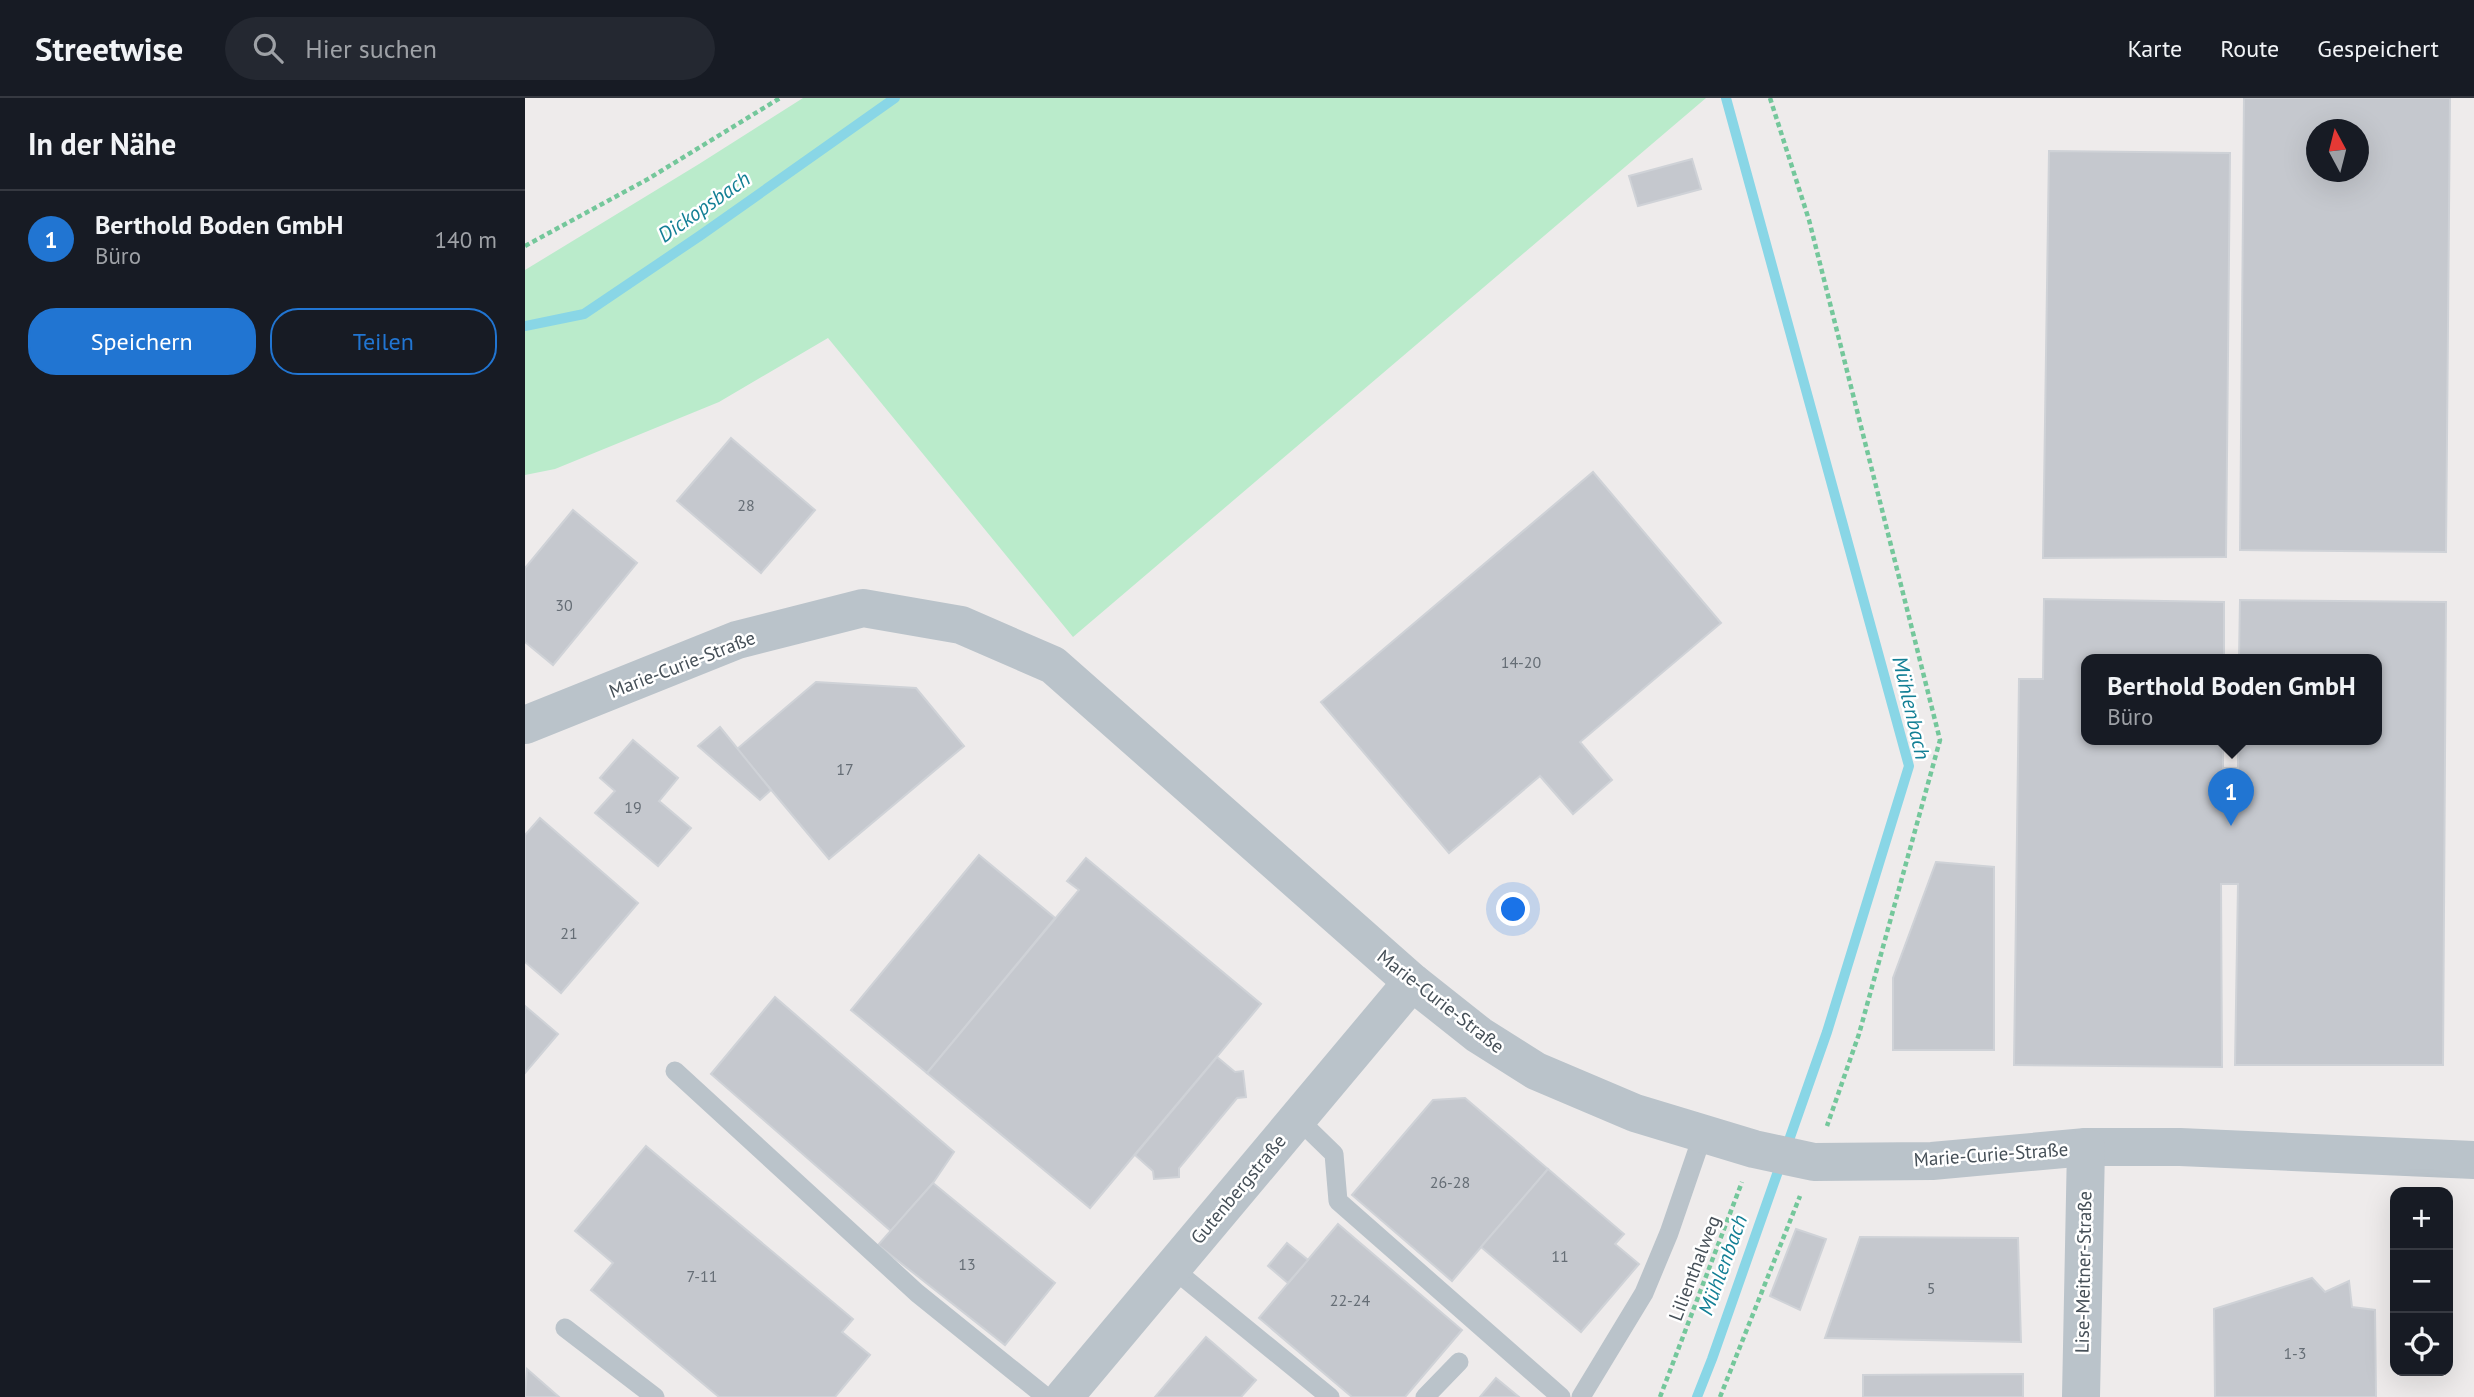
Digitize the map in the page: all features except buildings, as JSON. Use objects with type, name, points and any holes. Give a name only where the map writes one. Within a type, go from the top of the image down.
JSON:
[{"type":"street","name":"Marie-Curie-Straße","points":[[525,725],[737,640],[863,608],[961,625],[1053,665],[1412,982],[1479,1035],[1536,1071],[1635,1113],[1754,1150],[1814,1162],[1932,1161],[2086,1147],[2180,1147],[2474,1160]]},
{"type":"street","name":"Gutenbergstraße","points":[[1064,1397],[1412,982]]},
{"type":"street","name":"Lise-Meitner-Straße","points":[[2081,1397],[2086,1147]]},
{"type":"lane","points":[[675,1071],[917,1293],[1046,1397]]},
{"type":"lane","points":[[1297,1118],[1334,1154],[1338,1200],[1561,1397]]},
{"type":"lane","points":[[1581,1397],[1644,1293],[1669,1233],[1703,1134]]},
{"type":"lane","points":[[1172,1268],[1330,1397]]},
{"type":"lane","points":[[565,1328],[655,1397]]},
{"type":"lane","points":[[1425,1397],[1459,1362]]},
{"type":"path","points":[[525,246],[647,178],[780,98]]},
{"type":"path","points":[[1720,1397],[1814,1162],[1859,1034],[1940,740],[1809,220],[1770,98]]},
{"type":"path","name":"Lilienthalweg","points":[[1660,1397],[1754,1150]]},
{"type":"green space","points":[[803,98],[1706,98],[1073,637],[828,338],[719,402],[555,469],[525,475],[525,270]]},
{"type":"waterway","name":"Dickopsbach","points":[[525,326],[584,314],[895,98]]},
{"type":"waterway","name":"Mühlenbach","points":[[1697,1397],[1827,1032],[1909,766],[1726,98]]},
{"type":"place","name":"Berthold Boden GmbH","points":[[2231,826]]}]
